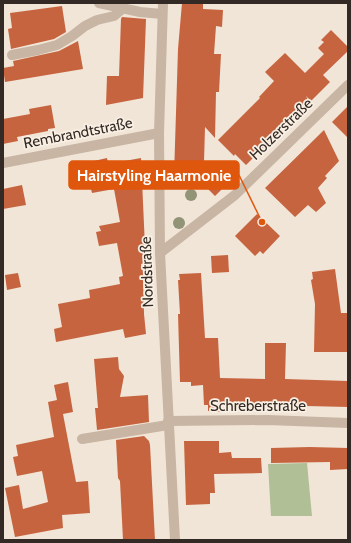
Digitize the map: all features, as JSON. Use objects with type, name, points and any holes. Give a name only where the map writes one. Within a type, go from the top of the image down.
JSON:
[{"type":"street","points":[[99,3],[122,9],[162,14]]},
{"type":"street","name":"Nordstraße","points":[[163,3],[159,133],[160,254],[174,540]]},
{"type":"street","points":[[12,55],[57,45],[85,26],[97,20],[114,16],[122,9]]},
{"type":"street","name":"Holzerstraße","points":[[160,254],[234,195],[348,85]]},
{"type":"street","name":"Rembrandtstraße","points":[[3,162],[159,133]]},
{"type":"street","name":"Schreberstraße","points":[[82,439],[168,423],[268,420],[348,423]]},
{"type":"green space","points":[[307,463],[312,516],[271,516],[268,464]]},
{"type":"building","points":[[182,3],[203,3],[203,9],[223,10],[222,27],[216,26],[214,54],[221,54],[219,92],[216,92],[215,138],[205,127],[204,162],[227,184],[215,196],[198,179],[187,180],[174,176],[178,49]]},
{"type":"building","points":[[62,6],[66,32],[54,39],[11,49],[8,29],[12,28],[10,13]]},
{"type":"building","points":[[122,17],[146,19],[143,98],[106,105],[107,76],[119,76]]},
{"type":"building","points":[[331,30],[348,47],[348,51],[323,75],[330,82],[311,101],[306,96],[309,102],[246,165],[235,154],[234,156],[218,140],[260,98],[259,97],[274,81],[265,72],[285,53],[305,73],[324,54],[318,48],[324,42],[321,40]]},
{"type":"building","points":[[78,41],[83,69],[5,82],[3,68],[14,66],[13,61],[59,51]]},
{"type":"building","points":[[51,105],[55,128],[48,129],[48,131],[17,137],[18,141],[3,144],[3,119],[30,114],[29,109]]},
{"type":"building","points":[[348,106],[348,138],[332,122]]},
{"type":"building","points":[[324,130],[339,161],[325,176],[327,178],[318,188],[326,203],[316,212],[308,205],[295,217],[265,188]]},
{"type":"building","points":[[107,158],[108,164],[141,158],[145,247],[143,248],[146,263],[141,264],[143,272],[146,334],[125,338],[123,329],[56,342],[54,329],[62,327],[58,304],[90,298],[89,290],[120,284],[119,277],[123,276],[117,243],[99,246],[96,232],[101,231],[99,226],[120,222],[114,189],[92,193],[90,185],[82,187],[79,173],[96,170],[94,161]]},
{"type":"building","points":[[22,185],[26,205],[3,209],[3,189]]},
{"type":"building","points":[[257,214],[280,236],[263,254],[260,251],[255,256],[235,236]]},
{"type":"building","points":[[228,255],[229,272],[212,273],[211,256]]},
{"type":"building","points":[[335,269],[341,313],[348,313],[348,352],[314,352],[315,304],[311,280],[313,279],[312,272]]},
{"type":"building","points":[[18,273],[21,287],[7,290],[5,275]]},
{"type":"building","points":[[201,273],[205,338],[218,338],[220,378],[265,379],[265,343],[286,343],[285,379],[348,381],[348,407],[222,404],[222,412],[208,411],[208,405],[204,405],[203,385],[191,386],[191,382],[180,382],[178,314],[180,314],[179,274]]},
{"type":"building","points":[[118,357],[119,369],[124,376],[120,397],[148,395],[149,422],[97,430],[95,408],[98,408],[94,359]]},
{"type":"building","points":[[68,382],[73,412],[63,414],[76,482],[88,481],[90,513],[62,515],[63,528],[15,537],[5,488],[19,485],[23,509],[48,502],[42,471],[17,476],[13,457],[18,456],[16,445],[54,437],[48,402],[57,400],[54,385]]},
{"type":"building","points":[[144,436],[149,441],[150,445],[155,540],[123,540],[116,440]]},
{"type":"building","points":[[184,441],[219,441],[219,453],[231,452],[232,458],[261,458],[262,473],[214,474],[215,493],[210,493],[210,504],[186,505]]},
{"type":"building","points":[[271,448],[348,448],[348,469],[330,470],[330,462],[271,463]]},
{"type":"place","name":"Hairstyling Haarmonie","points":[[262,222]]}]
